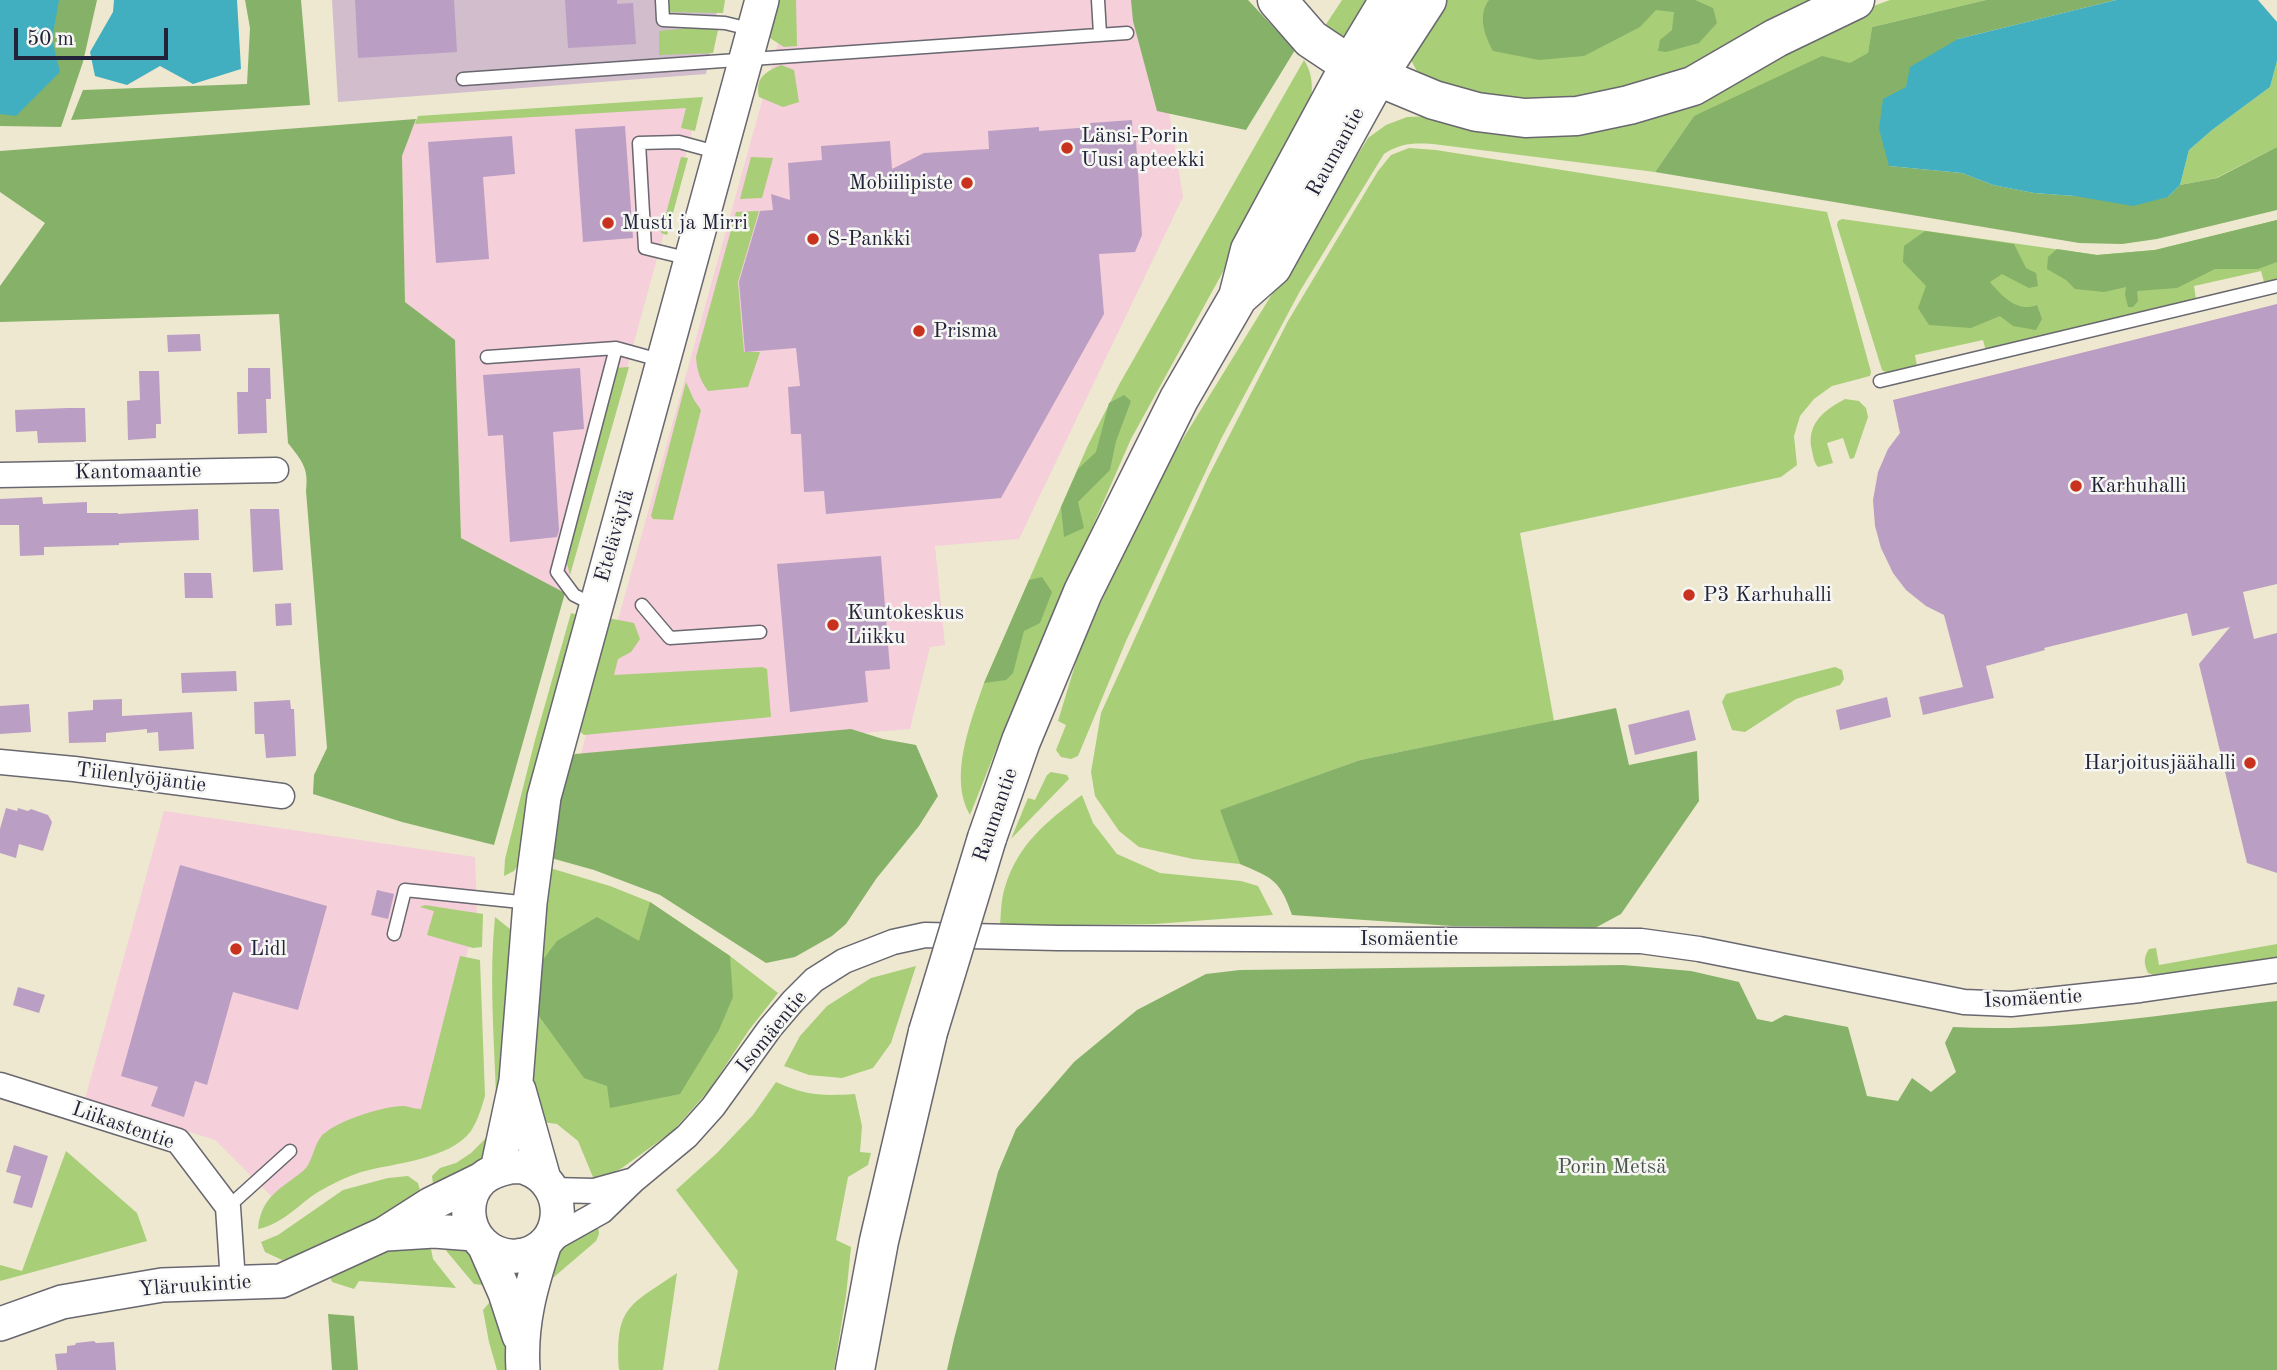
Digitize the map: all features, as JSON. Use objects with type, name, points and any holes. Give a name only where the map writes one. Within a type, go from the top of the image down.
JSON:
[{"type":"highway","points":[[1277,0],[1311,39],[1364,71],[1434,100],[1478,112],[1525,118],[1577,116],[1629,105],[1693,86],[1776,38],[1855,0]]},
{"type":"highway","name":"Raumantie","points":[[855,1370],[878,1241],[928,1032],[987,838],[1021,741],[1083,592],[1179,399],[1238,296],[1272,267],[1364,71],[1390,0]]},
{"type":"highway","name":"Raumantie","points":[[1364,71],[1427,0]]},
{"type":"main road","name":"Eteläväylä","points":[[489,1174],[516,1081],[530,903],[544,797],[754,30]]},
{"type":"main road","name":"Eteläväylä","points":[[516,1081],[548,1184]]},
{"type":"main road","points":[[479,1240],[497,1253],[512,1256],[531,1254],[545,1243],[554,1232],[558,1212],[548,1184],[526,1168],[510,1167],[489,1174],[472,1191],[468,1211],[479,1240],[505,1293],[522,1356]]},
{"type":"main road","name":"Yläruukintie","points":[[0,1324],[62,1302],[162,1285],[281,1281],[383,1234],[431,1204],[489,1174]]},
{"type":"main road","name":"Yläruukintie","points":[[383,1234],[434,1231],[479,1240]]},
{"type":"main road","points":[[522,1356],[529,1293],[545,1243]]},
{"type":"street","name":"Kantomaantie","points":[[0,475],[275,470]]},
{"type":"street","name":"Tiilenlyöjäntie","points":[[0,762],[282,796]]},
{"type":"street","name":"Isomäentie","points":[[545,1243],[602,1211],[687,1136],[713,1107],[770,1028],[814,980],[844,961],[893,942],[925,934],[1058,938],[1642,941],[1699,949],[1951,999],[2011,1004],[2277,970]]},
{"type":"street","name":"Liikastentie","points":[[0,1085],[178,1141],[228,1206]]},
{"type":"street","name":"Isomäentie","points":[[548,1184],[594,1191],[634,1180]]},
{"type":"street","points":[[228,1206],[233,1282]]},
{"type":"lane","points":[[662,0],[663,20],[725,23],[754,30]]},
{"type":"lane","points":[[1098,0],[1100,34]]},
{"type":"lane","points":[[463,79],[754,30],[1127,33]]},
{"type":"lane","points":[[692,259],[645,248],[639,143],[679,142],[720,153]]},
{"type":"lane","points":[[1880,381],[2277,286]]},
{"type":"lane","points":[[486,357],[617,348],[663,361]]},
{"type":"lane","points":[[595,606],[574,595],[557,572],[617,348]]},
{"type":"lane","points":[[642,605],[670,638],[760,632]]},
{"type":"lane","points":[[394,934],[405,890],[530,903]]},
{"type":"lane","points":[[228,1206],[290,1151]]},
{"type":"shaded area","points":[[332,0],[719,0],[706,74],[338,102]]},
{"type":"shaded area","points":[[790,0],[1151,0],[1183,197],[1019,539],[935,546],[945,645],[930,647],[910,729],[580,757]]},
{"type":"shaded area","points":[[699,106],[565,593],[461,538],[455,340],[405,302],[402,156],[416,119]]},
{"type":"shaded area","points":[[164,811],[475,857],[477,916],[425,1110],[272,1197],[215,1140],[85,1099]]},
{"type":"green space","points":[[0,0],[97,0],[83,62],[61,127],[0,126]]},
{"type":"green space","points":[[245,0],[301,0],[310,105],[71,120],[83,90],[247,84],[250,28]]},
{"type":"green space","points":[[670,0],[725,0],[723,13],[669,12]]},
{"type":"green space","points":[[776,0],[796,0],[797,46],[784,47],[770,38]]},
{"type":"green space","points":[[1131,0],[1248,0],[1295,50],[1246,130],[1157,111],[1133,21]]},
{"type":"green space","points":[[1342,0],[1377,0],[1345,40],[1323,29]]},
{"type":"green space","points":[[1438,0],[1822,0],[1702,67],[1620,97],[1505,102],[1440,86],[1419,75],[1411,60],[1414,41]]},
{"type":"green space","points":[[1489,0],[1695,0],[1713,8],[1717,23],[1699,43],[1666,52],[1658,51],[1660,40],[1672,30],[1674,12],[1656,10],[1640,27],[1584,56],[1539,60],[1493,51],[1483,19]]},
{"type":"green space","points":[[1890,0],[1986,0],[1872,27],[1868,54],[1850,64],[1694,116],[1655,172],[1433,144],[1407,144],[1384,154],[1300,291],[1221,439],[1126,641],[1078,756],[1071,759],[1061,757],[1056,750],[1066,725],[1058,721],[1079,652],[1149,494],[1368,138],[1386,125],[1407,117],[1436,116],[1521,135]]},
{"type":"green space","points":[[1986,0],[2116,0],[1958,39],[1889,166],[1962,173],[1993,185],[2034,193],[2168,197],[2180,185],[2217,178],[2277,147],[2277,210],[2157,239],[2122,244],[2079,243],[1655,172],[1694,116],[1822,56],[1850,63],[1868,53],[1872,27]]},
{"type":"green space","points":[[701,27],[718,30],[713,53],[659,55],[659,31]]},
{"type":"green space","points":[[1304,60],[1312,81],[1307,119],[1131,439],[1011,712],[970,815],[961,784],[961,767],[973,714],[1088,445],[1120,383]]},
{"type":"green space","points":[[2277,61],[2277,147],[2216,178],[2180,185],[2189,150],[2270,87]]},
{"type":"green space","points":[[781,65],[794,70],[799,102],[783,107],[759,97],[758,90],[762,77]]},
{"type":"green space","points":[[703,97],[695,131],[681,128],[686,108],[415,124],[418,116]]},
{"type":"green space","points":[[416,119],[402,156],[405,302],[455,340],[461,538],[565,593],[494,845],[402,822],[313,794],[314,775],[327,748],[306,476],[301,460],[288,443],[279,314],[0,322],[0,286],[45,223],[0,192],[0,151]]},
{"type":"green space","points":[[1409,148],[1436,150],[1827,212],[1870,376],[1832,386],[1814,399],[1800,416],[1794,436],[1797,465],[1781,477],[1520,533],[1554,721],[1360,760],[1221,810],[1240,864],[1193,859],[1139,847],[1119,831],[1095,796],[1091,772],[1101,713],[1208,477],[1288,321],[1378,171],[1391,155]]},
{"type":"green space","points":[[681,157],[688,158],[667,235],[661,233]]},
{"type":"green space","points":[[751,157],[773,158],[762,198],[740,199]]},
{"type":"green space","points":[[759,211],[738,282],[744,352],[760,352],[748,387],[708,391],[699,375],[696,357],[736,212]]},
{"type":"green space","points":[[1842,219],[2097,255],[2155,250],[2277,220],[2277,279],[2264,282],[2261,271],[2194,286],[2196,299],[1986,351],[1983,340],[1915,355],[1917,366],[1887,373],[1882,370],[1837,225]]},
{"type":"green space","points":[[2277,220],[2277,262],[2258,269],[2215,269],[2177,288],[2137,291],[2138,301],[2133,307],[2128,307],[2126,287],[2104,292],[2075,289],[2047,269],[2048,257],[2057,249],[2097,255],[2155,250]]},
{"type":"green space","points":[[1925,231],[2014,244],[2026,268],[2036,273],[2038,286],[2029,288],[2002,274],[1990,282],[2010,302],[2023,307],[2037,305],[2042,319],[2036,330],[2013,326],[2000,316],[1971,328],[1929,325],[1918,308],[1926,286],[1903,262],[1904,246]]},
{"type":"green space","points":[[629,367],[570,575],[566,560],[615,368]]},
{"type":"green space","points":[[686,382],[701,410],[673,520],[653,519],[651,516]]},
{"type":"green space","points":[[1124,395],[1131,401],[1116,441],[1110,470],[1078,502],[1084,528],[1064,537],[1061,507],[1078,469],[1096,452],[1109,403]]},
{"type":"green space","points":[[1845,399],[1859,401],[1866,408],[1868,417],[1854,458],[1850,459],[1843,438],[1827,443],[1833,463],[1818,467],[1811,446],[1812,430],[1825,412]]},
{"type":"green space","points":[[1042,577],[1052,592],[1040,623],[1024,631],[1013,673],[1006,680],[984,683],[1029,580]]},
{"type":"green space","points":[[571,613],[578,615],[518,865],[514,871],[504,876],[505,859],[535,740]]},
{"type":"green space","points":[[603,617],[634,623],[640,639],[631,652],[618,659],[614,675],[762,667],[767,669],[771,717],[584,735],[578,730]]},
{"type":"green space","points":[[1835,667],[1842,670],[1844,679],[1840,685],[1796,699],[1745,732],[1732,730],[1722,702],[1726,694]]},
{"type":"green space","points":[[1616,708],[1629,765],[1697,751],[1699,801],[1621,914],[1595,928],[1452,926],[1292,915],[1283,894],[1274,882],[1240,864],[1220,810],[1360,760]]},
{"type":"green space","points":[[851,729],[916,745],[938,796],[846,924],[832,936],[795,957],[766,963],[660,895],[594,870],[551,858],[568,763],[575,754]]},
{"type":"green space","points":[[1051,772],[1067,775],[1069,779],[1011,839],[1028,798],[1035,800]]},
{"type":"green space","points":[[1082,795],[1093,823],[1117,854],[1160,873],[1241,881],[1258,886],[1273,915],[1155,924],[1000,926],[1004,892],[1018,858],[1046,824]]},
{"type":"green space","points":[[550,868],[610,886],[650,902],[730,956],[778,993],[749,1030],[710,1089],[673,1131],[622,1168],[595,1182],[578,1141],[557,1124],[535,1121],[530,1046]]},
{"type":"green space","points":[[650,902],[730,956],[733,997],[719,1030],[680,1094],[610,1108],[607,1086],[584,1078],[536,1012],[536,969],[557,941],[597,917],[639,941]]},
{"type":"green space","points":[[425,905],[483,914],[482,947],[473,948],[427,935],[434,911],[420,907]]},
{"type":"green space","points":[[495,917],[510,929],[501,1096],[496,1095],[493,1028],[492,961]]},
{"type":"green space","points":[[2277,944],[2277,958],[2156,976],[2148,973],[2145,964],[2149,949],[2156,948],[2159,965]]},
{"type":"green space","points":[[460,956],[480,960],[485,1096],[471,1131],[461,1141],[435,1154],[361,1172],[339,1181],[318,1192],[278,1222],[258,1229],[268,1201],[306,1168],[320,1138],[326,1132],[347,1121],[385,1108],[405,1106],[421,1109]]},
{"type":"green space","name":"Porin Metsä","points":[[1623,965],[1691,971],[1739,982],[1757,1019],[1772,1022],[1785,1015],[1848,1027],[1867,1096],[1898,1101],[1912,1078],[1931,1092],[1956,1072],[1945,1043],[1953,1027],[2074,1025],[2277,1001],[2277,1370],[947,1370],[998,1172],[1016,1129],[1074,1062],[1137,1010],[1206,974],[1240,970]]},
{"type":"green space","points":[[916,966],[891,1043],[873,1068],[842,1078],[809,1075],[784,1066],[800,1036],[827,1006],[871,978]]},
{"type":"green space","points":[[776,1082],[815,1094],[855,1094],[862,1126],[860,1152],[871,1153],[868,1165],[848,1177],[836,1240],[851,1247],[834,1370],[718,1370],[738,1271],[676,1190],[717,1153],[753,1115]]},
{"type":"green space","points":[[496,1136],[485,1157],[434,1192],[432,1176],[440,1168],[456,1163],[485,1139]]},
{"type":"green space","points":[[66,1151],[137,1213],[147,1241],[0,1281],[0,1265],[22,1271]]},
{"type":"green space","points":[[408,1176],[418,1183],[422,1198],[309,1256],[282,1260],[265,1252],[261,1242],[278,1235],[343,1190],[388,1178]]},
{"type":"green space","points":[[598,1226],[596,1241],[547,1283],[553,1254]]},
{"type":"green space","points":[[429,1239],[433,1259],[456,1288],[359,1281],[354,1289],[332,1282],[329,1273],[358,1259]]},
{"type":"green space","points":[[459,1243],[474,1255],[491,1286],[474,1284],[443,1247]]},
{"type":"green space","points":[[677,1273],[663,1370],[619,1370],[620,1332],[628,1310],[636,1301]]},
{"type":"green space","points":[[497,1300],[512,1370],[497,1370],[489,1342],[483,1310],[489,1303]]},
{"type":"green space","points":[[328,1314],[354,1316],[358,1370],[332,1370]]},
{"type":"water","points":[[0,0],[59,0],[52,40],[60,72],[16,116],[0,114]]},
{"type":"water","points":[[114,0],[237,0],[241,69],[193,84],[160,66],[127,85],[95,76],[90,52],[113,12]]},
{"type":"water","points":[[2116,0],[2258,0],[2277,22],[2277,61],[2270,87],[2189,150],[2180,185],[2168,197],[2133,206],[2075,196],[2034,193],[1993,185],[1962,173],[1889,166],[1879,129],[1883,99],[1906,87],[1910,67],[1958,39]]},
{"type":"building","points":[[355,0],[454,0],[457,52],[358,58]]},
{"type":"building","points":[[565,0],[617,0],[617,4],[633,3],[636,44],[568,48]]},
{"type":"building","name":"Prisma","points":[[1132,120],[1133,141],[1136,140],[1142,235],[1135,252],[1099,254],[1104,314],[1001,498],[826,514],[824,491],[804,492],[801,434],[791,434],[788,387],[800,386],[796,348],[745,352],[739,282],[760,211],[773,210],[771,194],[790,200],[788,163],[822,160],[821,146],[890,141],[892,169],[924,153],[989,149],[988,131],[1039,127],[1039,131],[1091,127],[1090,123]]},
{"type":"building","points":[[625,126],[633,238],[583,242],[575,129]]},
{"type":"building","points":[[512,136],[515,174],[483,177],[489,259],[436,263],[428,142]]},
{"type":"building","name":"Karhuhalli","points":[[2277,304],[2277,584],[2243,592],[2254,639],[2277,633],[2277,873],[2247,863],[2199,664],[2230,627],[2192,636],[2187,613],[2044,648],[2045,650],[1986,666],[1994,698],[1923,715],[1919,697],[1963,687],[1944,615],[1926,606],[1906,590],[1893,573],[1881,548],[1875,526],[1873,500],[1878,472],[1888,449],[1900,433],[1893,400]]},
{"type":"building","points":[[200,334],[201,351],[168,352],[167,335]]},
{"type":"building","points":[[248,368],[270,368],[271,399],[266,399],[267,433],[238,434],[237,392],[248,392]]},
{"type":"building","points":[[580,368],[584,429],[553,432],[559,530],[557,537],[510,542],[503,435],[488,436],[483,375]]},
{"type":"building","points":[[139,371],[159,371],[161,424],[156,424],[156,438],[128,440],[127,401],[140,400]]},
{"type":"building","points":[[85,408],[86,442],[38,443],[37,431],[16,432],[15,410]]},
{"type":"building","points":[[42,497],[43,504],[87,502],[87,513],[118,514],[198,509],[199,540],[44,547],[44,555],[20,556],[19,525],[0,525],[0,499]]},
{"type":"building","points":[[250,509],[279,509],[283,570],[253,572]]},
{"type":"building","points":[[881,556],[890,669],[865,671],[868,702],[790,712],[777,564]]},
{"type":"building","points":[[184,573],[211,573],[213,598],[185,598]]},
{"type":"building","points":[[291,603],[292,625],[276,626],[275,604]]},
{"type":"building","points":[[236,671],[237,691],[182,693],[181,673]]},
{"type":"building","points":[[1887,697],[1891,717],[1840,730],[1836,710]]},
{"type":"building","points":[[122,699],[122,716],[192,712],[194,749],[159,751],[158,732],[147,733],[147,729],[106,733],[106,742],[69,743],[68,712],[93,710],[93,700]]},
{"type":"building","points":[[290,700],[291,709],[294,709],[296,756],[266,758],[264,734],[255,734],[254,702]]},
{"type":"building","points":[[29,704],[31,732],[0,734],[0,706]]},
{"type":"building","points":[[1689,710],[1696,740],[1635,755],[1628,725]]},
{"type":"building","points":[[6,808],[17,811],[18,808],[28,811],[31,809],[48,815],[52,822],[43,851],[19,844],[16,858],[0,853],[0,829]]},
{"type":"building","name":"Lidl","points":[[180,865],[327,906],[298,1010],[233,992],[207,1085],[195,1081],[184,1117],[151,1106],[158,1087],[121,1076]]},
{"type":"building","points":[[377,890],[394,894],[388,919],[371,915]]},
{"type":"building","points":[[18,987],[45,995],[39,1013],[13,1005]]},
{"type":"building","points":[[14,1145],[48,1156],[32,1208],[13,1203],[21,1176],[6,1172]]},
{"type":"building","points":[[114,1342],[116,1370],[57,1370],[55,1354],[67,1353],[67,1346],[76,1343]]},
{"type":"place","name":"Länsi-Porin Uusi apteekki","points":[[1067,148]]},
{"type":"place","name":"Mobiilipiste","points":[[967,183]]},
{"type":"place","name":"Musti ja Mirri","points":[[608,223]]},
{"type":"place","name":"S-Pankki","points":[[813,239]]},
{"type":"place","name":"Prisma","points":[[919,331]]},
{"type":"place","name":"Karhuhalli","points":[[2076,486]]},
{"type":"place","name":"P3 Karhuhalli","points":[[1689,595]]},
{"type":"place","name":"Kuntokeskus Liikku","points":[[833,625]]},
{"type":"place","name":"Harjoitusjäähalli","points":[[2250,763]]},
{"type":"place","name":"Lidl","points":[[236,949]]}]
